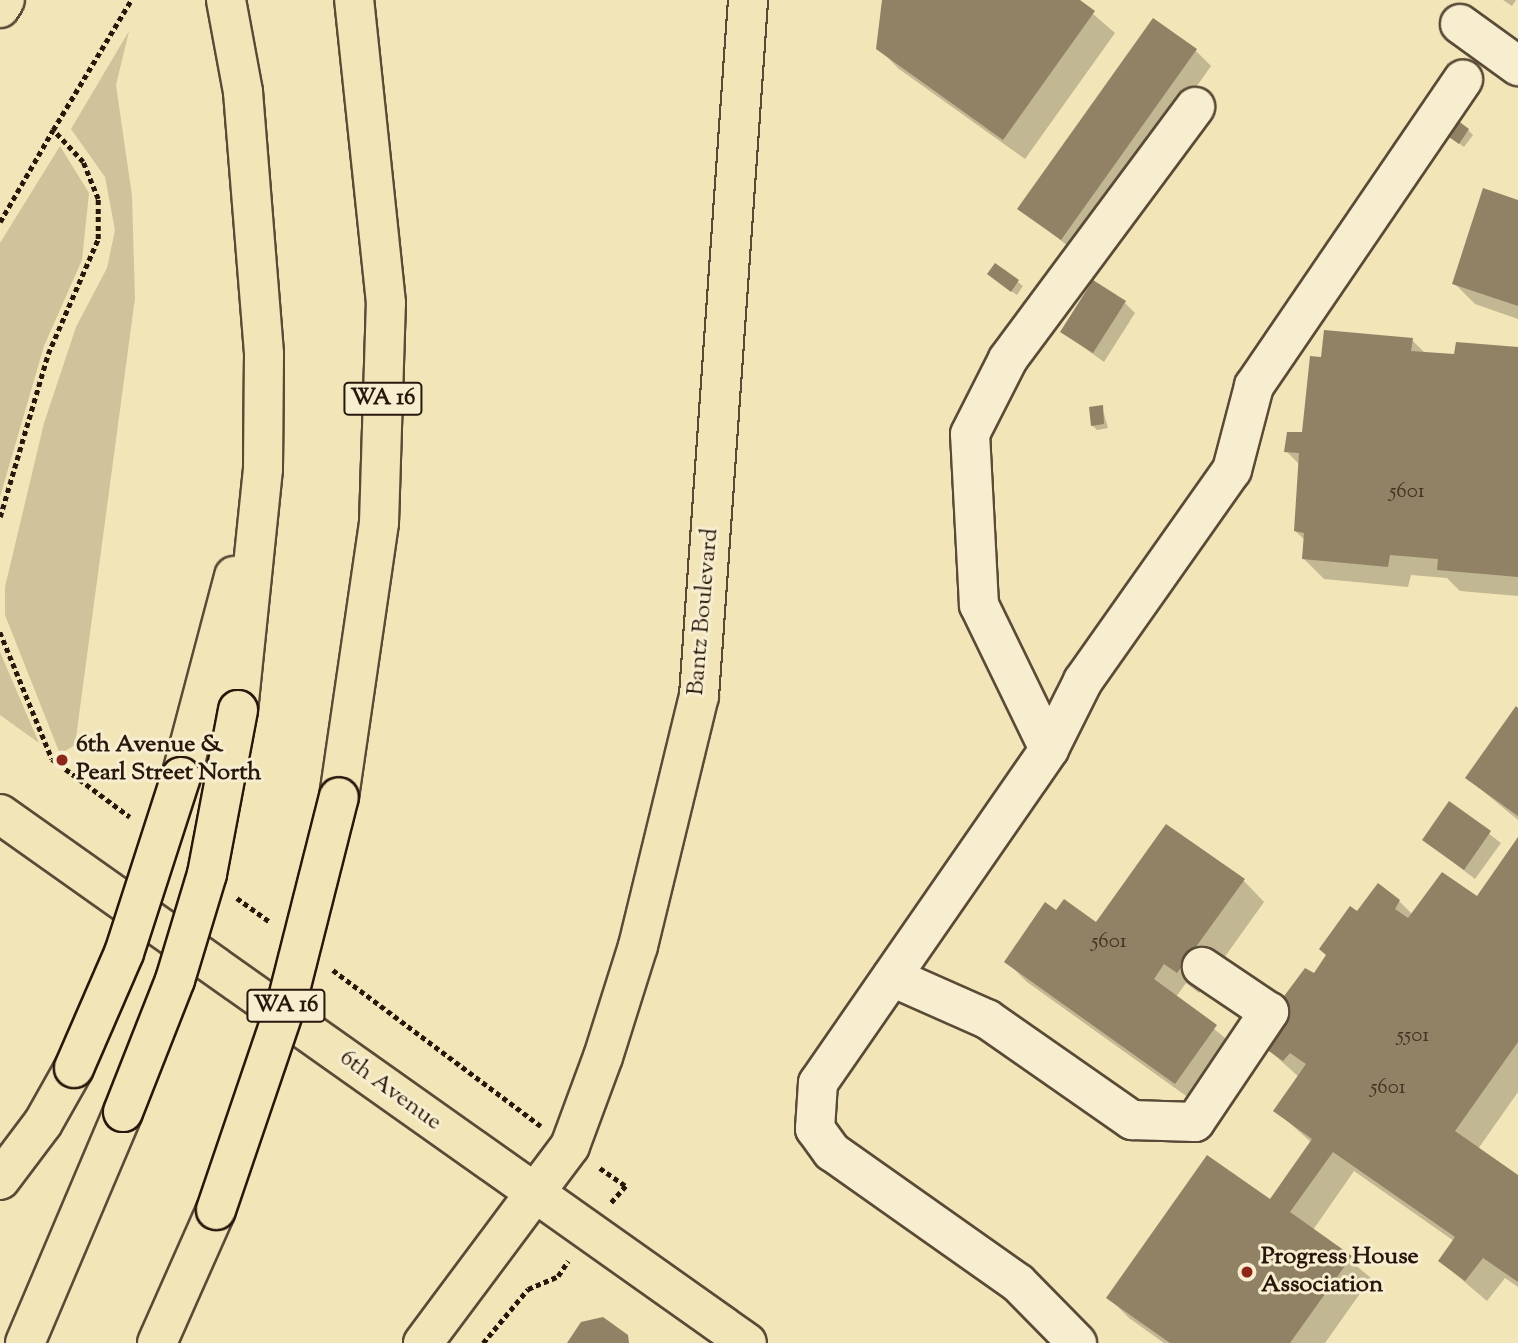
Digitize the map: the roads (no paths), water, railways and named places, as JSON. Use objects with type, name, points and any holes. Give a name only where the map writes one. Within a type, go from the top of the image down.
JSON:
[{"type":"main road","points":[[0,8],[5,0]]},
{"type":"main road","points":[[25,1343],[123,1112],[175,980],[207,874],[238,710],[263,469],[259,243],[243,92],[226,0]]},
{"type":"main road","name":"WA 16","points":[[157,1343],[216,1210],[288,998],[339,797],[379,523],[386,303],[354,0]]},
{"type":"main road","name":"Bantz Boulevard","points":[[423,1343],[570,1146],[603,1057],[638,946],[699,696],[748,0]]},
{"type":"main road","points":[[0,1181],[43,1123],[74,1068],[124,953],[181,778],[263,469]]},
{"type":"main road","name":"6th Avenue","points":[[0,814],[747,1343]]},
{"type":"street","points":[[1460,24],[1518,66]]},
{"type":"street","points":[[1077,1343],[1018,1283],[832,1152],[815,1129],[818,1083],[1049,750],[1083,681],[1232,470],[1254,386],[1463,80]]},
{"type":"street","points":[[1049,750],[979,605],[970,434],[1008,359],[1195,107]]},
{"type":"street","points":[[892,977],[987,1019],[1132,1120],[1195,1122],[1269,1012],[1202,967]]},
{"type":"place","name":"6th Avenue & Pearl Street North","points":[[62,760]]},
{"type":"place","name":"Progress House Association","points":[[1247,1272]]}]
